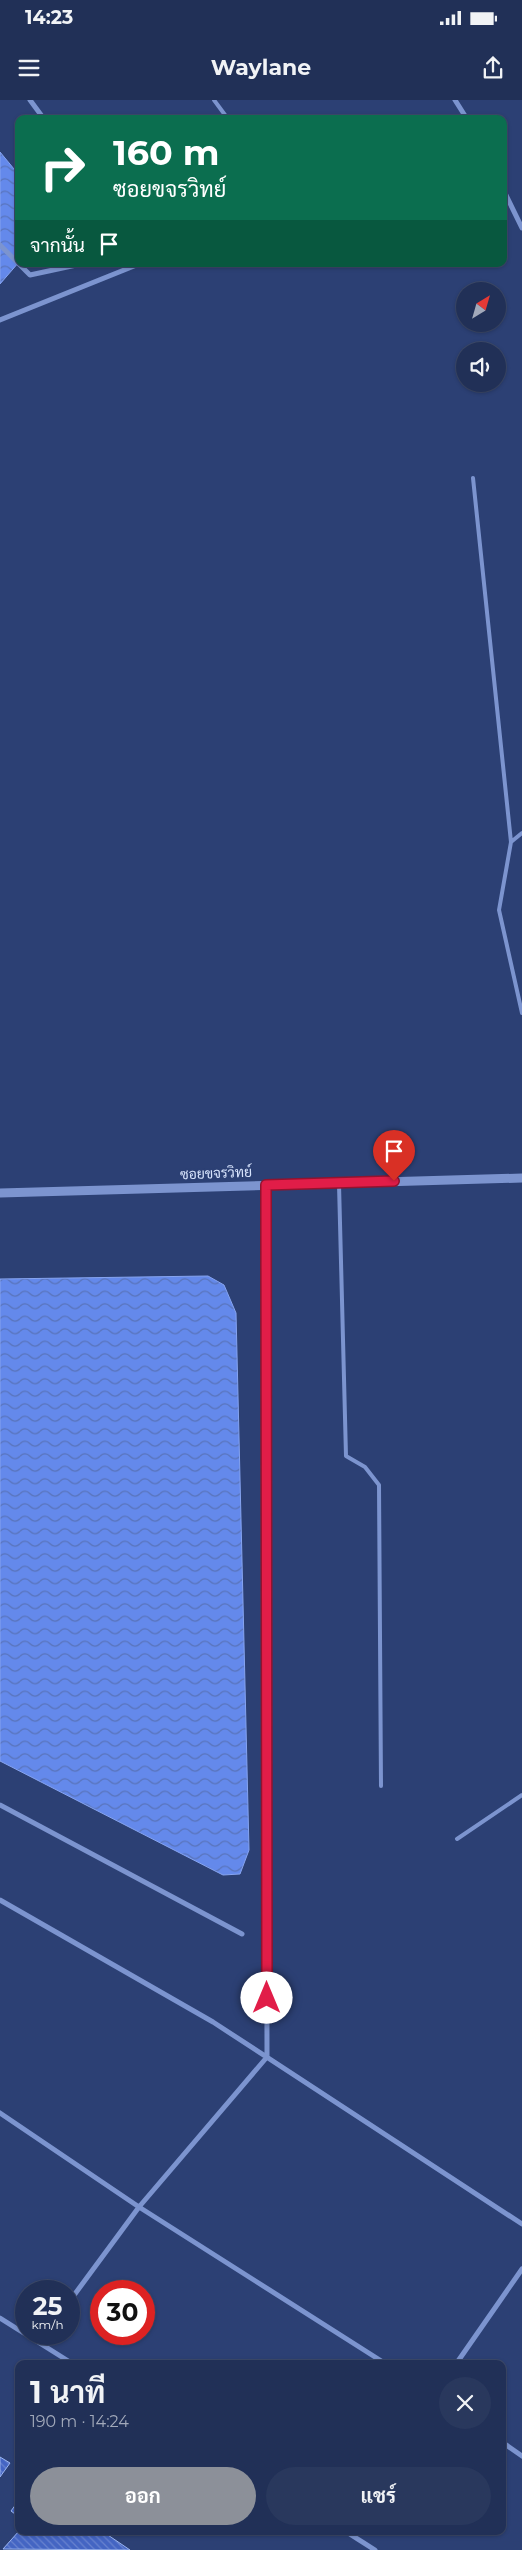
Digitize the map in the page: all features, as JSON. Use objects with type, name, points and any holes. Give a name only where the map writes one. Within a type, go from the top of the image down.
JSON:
[{"type":"street","points":[[30,100],[41,115]]},
{"type":"street","points":[[455,100],[464,115]]},
{"type":"street","points":[[507,196],[522,228]]},
{"type":"street","points":[[0,245],[15,260]]},
{"type":"street","points":[[22,267],[30,275],[67,267]]},
{"type":"street","points":[[0,320],[132,267]]},
{"type":"street","name":"ซอยขจรวิทย์","points":[[0,1194],[339,1182],[522,1178]]},
{"type":"street","points":[[80,2287],[139,2207],[267,2057],[266,1185]]},
{"type":"street","points":[[0,1805],[242,1934]]},
{"type":"street","points":[[0,1900],[213,2022],[522,2224]]},
{"type":"street","points":[[0,2113],[139,2207],[380,2360]]},
{"type":"street","points":[[459,2360],[522,2269]]},
{"type":"street","points":[[0,2318],[15,2327]]},
{"type":"street","points":[[44,2345],[68,2360]]},
{"type":"street","points":[[506,2445],[522,2456]]},
{"type":"street","points":[[351,2535],[375,2550]]},
{"type":"lane","points":[[214,100],[225,115]]},
{"type":"lane","points":[[473,478],[511,842],[499,910],[522,1013]]},
{"type":"lane","points":[[511,842],[522,833]]},
{"type":"lane","points":[[339,1182],[346,1456],[365,1467],[379,1485],[381,1786]]},
{"type":"lane","points":[[457,1839],[522,1795]]},
{"type":"water","points":[[0,152],[15,170],[15,267],[0,284]]},
{"type":"water","points":[[208,1276],[224,1285],[236,1313],[249,1850],[240,1874],[223,1875],[0,1761],[0,1279]]},
{"type":"building","points":[[0,2457],[10,2463],[0,2477]]},
{"type":"building","points":[[15,2506],[15,2514],[11,2511]]},
{"type":"building","points":[[15,2535],[108,2535],[130,2550],[3,2549]]},
{"type":"route","points":[[267,1998],[266,1185],[394,1181]]}]
